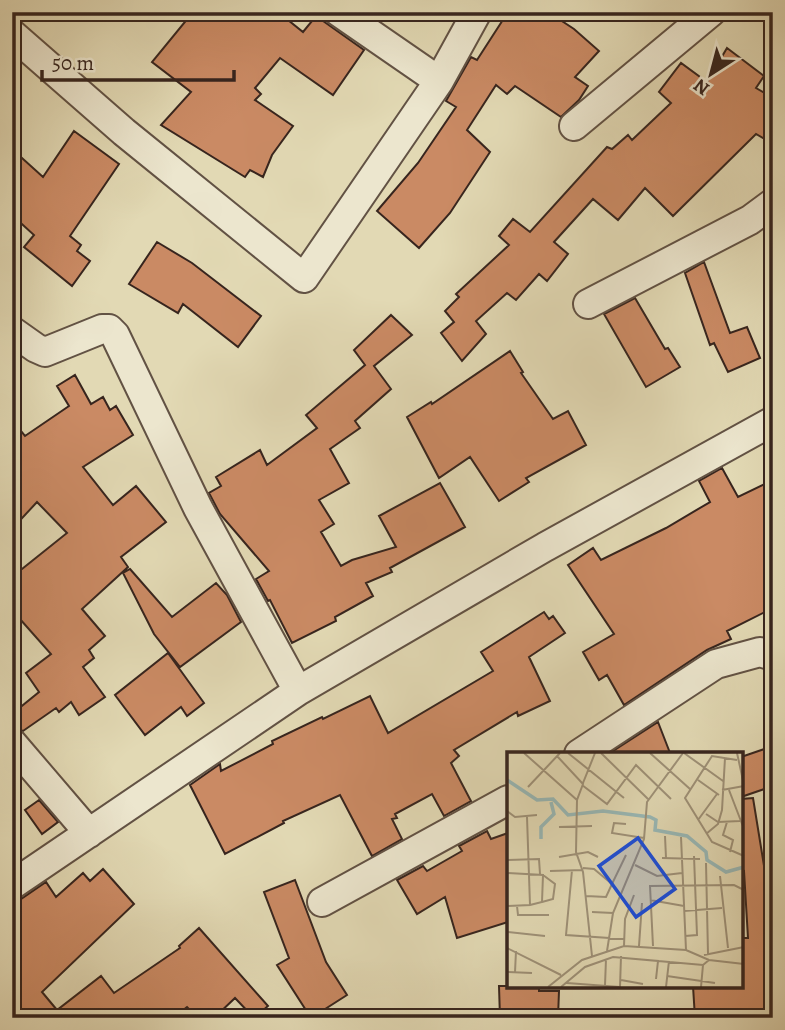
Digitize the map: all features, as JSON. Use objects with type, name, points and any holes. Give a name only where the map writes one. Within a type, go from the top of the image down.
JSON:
[{"type":"street","points":[[339,12],[439,81]]},
{"type":"street","points":[[12,34],[124,132],[304,278],[439,81],[477,12]]},
{"type":"street","points":[[574,126],[711,12]]},
{"type":"street","points":[[588,304],[750,220],[773,203]]},
{"type":"street","points":[[12,331],[45,352],[102,329],[109,329],[115,335],[198,508],[298,691]]},
{"type":"street","points":[[12,885],[298,691],[545,547],[773,421]]},
{"type":"street","points":[[582,752],[716,664],[760,652],[773,656]]},
{"type":"street","points":[[12,743],[89,833]]},
{"type":"street","points":[[322,902],[507,801]]},
{"type":"building","points":[[193,12],[278,12],[303,32],[316,16],[364,50],[333,95],[280,58],[255,88],[261,94],[255,100],[293,126],[272,155],[263,177],[250,170],[245,177],[161,125],[191,92],[152,62]]},
{"type":"building","points":[[508,12],[548,12],[574,29],[599,51],[575,77],[588,86],[579,100],[561,117],[515,86],[507,94],[496,85],[467,130],[490,152],[450,213],[419,248],[377,211],[418,163],[456,107],[446,101],[471,57],[477,60]]},
{"type":"building","points":[[727,48],[764,76],[756,88],[773,98],[773,144],[756,134],[673,216],[645,188],[618,220],[593,199],[554,242],[568,254],[547,281],[539,274],[516,300],[507,293],[476,321],[486,334],[462,361],[441,333],[454,322],[445,311],[459,297],[456,294],[509,245],[499,236],[513,219],[530,232],[607,147],[612,149],[628,135],[632,140],[671,103],[659,92],[681,63],[707,82]]},
{"type":"building","points":[[74,131],[119,164],[70,236],[81,245],[77,251],[90,261],[72,286],[24,247],[34,235],[12,215],[12,149],[43,177]]},
{"type":"building","points":[[157,242],[192,263],[261,316],[238,347],[183,304],[178,313],[129,284]]},
{"type":"building","points":[[704,262],[730,333],[747,327],[760,358],[728,372],[714,343],[710,345],[685,273]]},
{"type":"building","points":[[635,298],[665,349],[668,348],[680,367],[646,387],[604,314]]},
{"type":"building","points":[[391,315],[412,335],[374,366],[391,389],[355,421],[360,428],[330,449],[349,483],[319,500],[334,524],[321,532],[341,566],[396,547],[379,516],[440,483],[465,527],[390,568],[392,572],[366,583],[373,596],[335,617],[336,621],[292,643],[256,579],[269,571],[220,514],[209,493],[221,486],[216,477],[260,450],[267,465],[317,428],[306,415],[365,365],[354,350]]},
{"type":"building","points":[[510,351],[523,372],[521,373],[553,419],[568,411],[586,445],[526,478],[529,482],[499,501],[470,457],[439,478],[407,417],[431,402],[432,404]]},
{"type":"building","points":[[75,375],[91,404],[103,397],[110,410],[116,406],[133,435],[83,467],[113,505],[136,486],[166,522],[121,557],[128,567],[82,609],[105,636],[89,650],[94,658],[83,667],[105,697],[79,715],[71,702],[59,712],[56,708],[23,731],[12,727],[12,714],[39,692],[26,673],[51,654],[12,610],[12,577],[67,533],[37,502],[12,529],[12,420],[25,436],[69,406],[57,386]]},
{"type":"building","points":[[722,468],[738,497],[773,480],[773,608],[727,631],[731,639],[707,650],[624,705],[607,675],[599,680],[583,652],[614,634],[568,565],[593,548],[601,560],[666,528],[710,502],[699,481]]},
{"type":"building","points":[[130,569],[172,617],[216,583],[227,595],[241,622],[180,667],[154,634],[123,573]]},
{"type":"building","points":[[544,612],[549,619],[553,616],[565,633],[529,657],[550,701],[518,716],[517,712],[454,750],[459,756],[451,763],[471,801],[444,816],[432,794],[395,814],[397,818],[392,819],[402,839],[372,856],[340,795],[283,821],[284,823],[225,854],[190,785],[220,764],[221,771],[273,744],[272,741],[370,696],[388,733],[493,671],[481,652]]},
{"type":"building","points":[[168,653],[204,703],[187,716],[181,707],[145,735],[115,695]]},
{"type":"building","points":[[658,722],[670,752],[612,752]]},
{"type":"building","points":[[773,746],[773,786],[743,796],[743,756]]},
{"type":"building","points":[[753,798],[766,878],[769,878],[768,893],[773,893],[773,1010],[736,1010],[737,1018],[695,1018],[693,988],[743,988],[743,938],[748,938],[743,871],[743,799]]},
{"type":"building","points":[[39,800],[58,822],[42,834],[25,810]]},
{"type":"building","points":[[487,831],[491,839],[507,833],[507,922],[457,938],[445,897],[417,914],[397,880],[423,866],[427,871],[462,851],[459,846]]},
{"type":"building","points":[[103,869],[134,904],[42,992],[57,1010],[101,976],[114,993],[180,948],[179,946],[199,928],[268,1006],[254,1018],[235,998],[214,1018],[198,1018],[187,1007],[173,1018],[12,1018],[12,901],[21,899],[46,882],[56,897],[83,873],[90,881]]},
{"type":"building","points":[[295,880],[326,962],[347,995],[311,1018],[277,965],[289,958],[264,892]]},
{"type":"building","points":[[499,986],[559,991],[558,1018],[500,1018]]}]
